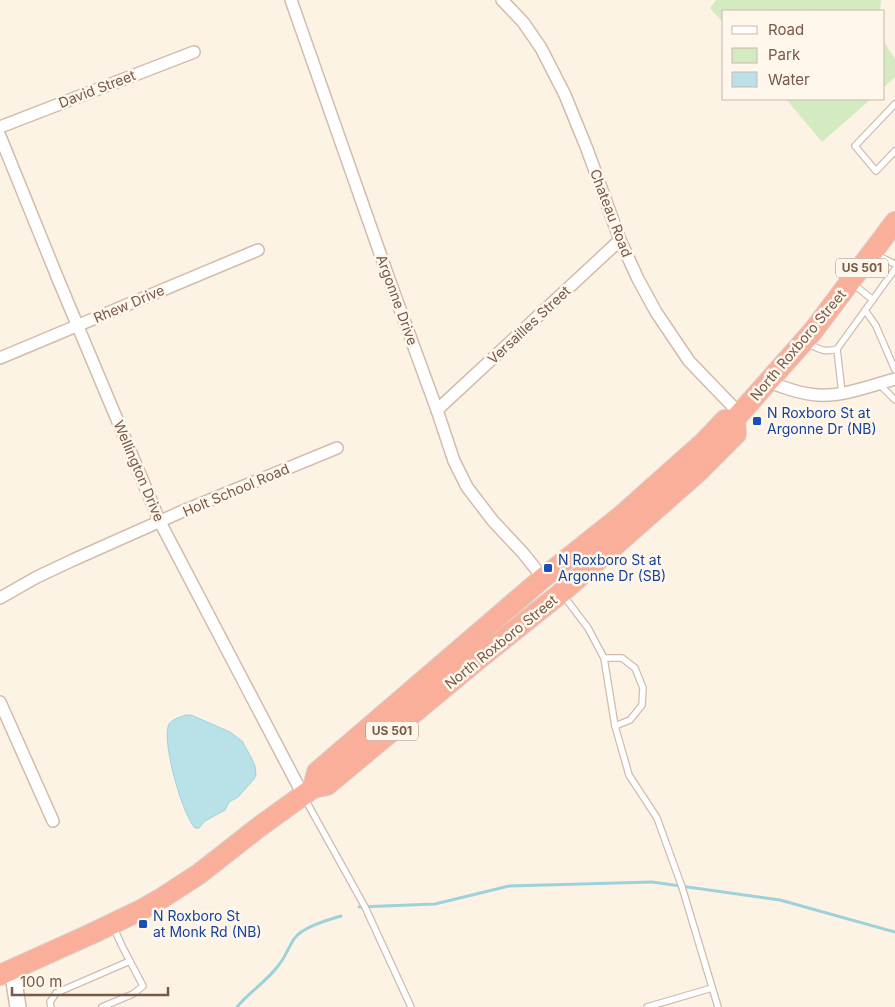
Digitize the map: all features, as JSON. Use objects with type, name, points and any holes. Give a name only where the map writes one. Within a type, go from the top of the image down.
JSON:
[{"type":"highway","name":"North Roxboro Street","points":[[6,972],[112,924],[162,898],[199,874],[258,827],[308,791],[327,785],[561,593],[698,472],[736,434],[738,417],[814,332],[895,222]]},
{"type":"highway","name":"North Roxboro Street","points":[[308,791],[317,772],[543,578],[621,516],[703,443],[725,420],[738,417]]},
{"type":"highway","points":[[561,593],[564,576],[611,535],[621,516]]},
{"type":"highway","points":[[481,657],[482,646],[545,592],[543,578]]},
{"type":"street","name":"Argonne Drive","points":[[291,0],[454,461],[468,487],[493,521],[523,552],[543,578]]},
{"type":"street","name":"Chateau Road","points":[[502,0],[523,22],[541,48],[565,95],[620,240],[656,312],[689,361],[738,417]]},
{"type":"street","name":"David Street","points":[[0,127],[194,52]]},
{"type":"street","name":"Wellington Drive","points":[[0,136],[160,522],[308,791]]},
{"type":"street","name":"Versailles Street","points":[[437,410],[620,240]]},
{"type":"street","name":"Rhew Drive","points":[[0,358],[258,250]]},
{"type":"street","points":[[769,382],[789,389],[820,395],[842,393],[895,379]]},
{"type":"street","name":"Holt School Road","points":[[0,598],[37,577],[73,560],[337,448]]},
{"type":"street","points":[[0,702],[53,821]]},
{"type":"street","points":[[6,972],[18,1007]]},
{"type":"lane","points":[[895,104],[855,146],[876,171],[895,151]]},
{"type":"lane","points":[[872,253],[895,264]]},
{"type":"lane","points":[[804,342],[828,351],[837,348],[895,269]]},
{"type":"lane","points":[[851,282],[873,300]]},
{"type":"lane","points":[[865,310],[876,326],[895,370]]},
{"type":"lane","points":[[837,348],[842,393]]},
{"type":"lane","points":[[879,384],[895,400]]},
{"type":"lane","points":[[561,593],[588,628],[604,658],[614,726],[629,775],[657,818],[682,887],[718,1007]]},
{"type":"lane","points":[[604,658],[622,658],[635,668],[643,688],[642,704],[630,720],[614,726]]},
{"type":"lane","points":[[308,791],[366,907],[411,1007]]},
{"type":"lane","points":[[102,1007],[133,994],[142,986],[112,924]]},
{"type":"lane","points":[[51,1007],[50,1002],[56,993],[130,961]]},
{"type":"lane","points":[[646,1007],[712,988]]},
{"type":"green space","points":[[716,0],[881,0],[880,10],[722,10],[722,22],[710,8]]},
{"type":"green space","points":[[885,44],[895,59],[895,77],[885,86]]},
{"type":"green space","points":[[787,100],[870,100],[822,142]]},
{"type":"water","points":[[186,715],[191,715],[230,732],[242,741],[255,766],[256,775],[254,779],[238,797],[229,802],[225,810],[205,821],[199,828],[195,828],[190,820],[179,795],[168,748],[167,736],[170,722]]},
{"type":"waterway","points":[[359,907],[435,904],[509,886],[652,882],[780,900],[895,932]]},
{"type":"waterway","points":[[237,1007],[273,972],[283,960],[292,942],[298,935],[316,924],[341,916]]},
{"type":"place","name":"N Roxboro St at Argonne Dr (NB)","points":[[757,421]]},
{"type":"place","name":"N Roxboro St at Argonne Dr (SB)","points":[[548,568]]},
{"type":"place","name":"N Roxboro St at Monk Rd (NB)","points":[[143,924]]}]
